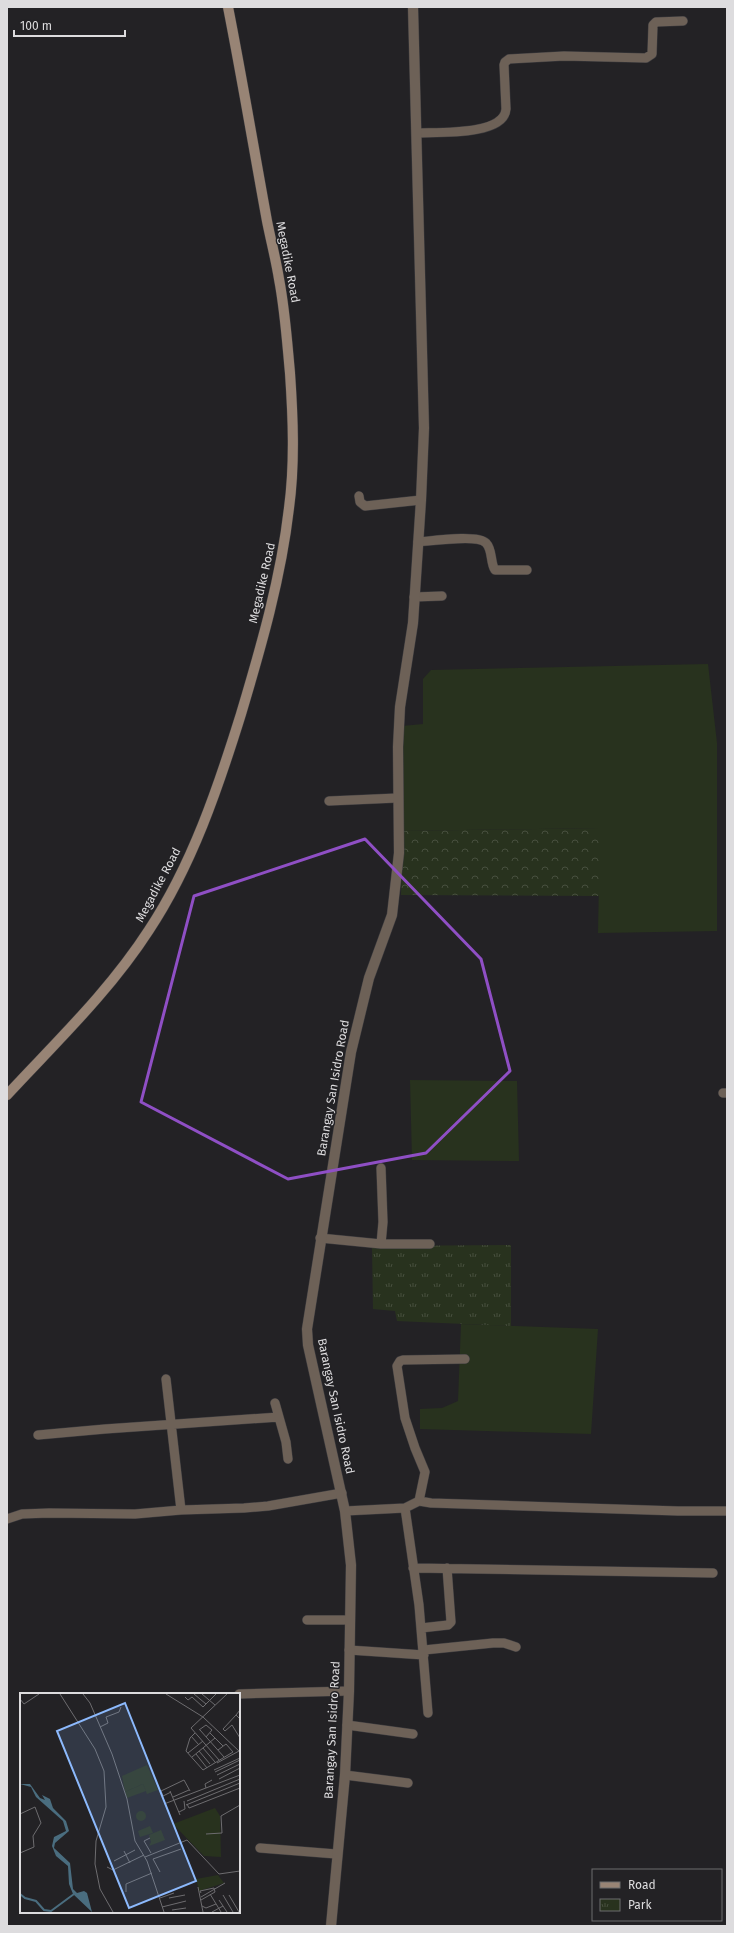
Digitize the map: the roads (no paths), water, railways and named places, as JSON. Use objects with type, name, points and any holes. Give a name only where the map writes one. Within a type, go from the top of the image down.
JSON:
[{"type":"main road","name":"Megadike Road","points":[[7,1095],[87,1011],[119,973],[160,914],[175,885],[207,814],[226,763],[252,676],[283,553],[290,506],[292,433],[292,405],[285,317],[228,7]]},
{"type":"street","name":"Barangay San Isidro Road","points":[[330,1926],[345,1775],[349,1691],[351,1565],[342,1493],[308,1345],[309,1313],[351,1052],[369,978],[392,915],[399,853],[397,798],[400,707],[413,623],[424,428],[419,286],[417,133],[413,7]]},
{"type":"street","points":[[417,133],[479,130],[503,119],[506,116],[504,65],[509,59],[564,56],[646,58],[652,54],[653,25],[656,22],[683,21]]},
{"type":"street","points":[[359,496],[360,502],[365,506],[421,500]]},
{"type":"street","points":[[418,542],[469,538],[482,540],[489,548],[495,570],[527,570]]},
{"type":"street","points":[[414,596],[442,596]]},
{"type":"street","points":[[329,801],[397,798]]},
{"type":"street","points":[[381,1168],[383,1222],[382,1244]]},
{"type":"street","points":[[320,1238],[382,1244],[430,1244]]},
{"type":"street","points":[[419,1501],[425,1472],[405,1418],[397,1366],[400,1361],[403,1360],[465,1359]]},
{"type":"street","points":[[166,1380],[181,1510]]},
{"type":"street","points":[[275,1403],[288,1458]]},
{"type":"street","points":[[38,1435],[279,1417]]},
{"type":"street","points":[[7,1519],[22,1514],[135,1514],[181,1510],[268,1506],[342,1493]]},
{"type":"street","points":[[345,1511],[405,1508],[419,1501],[432,1503],[678,1511],[727,1511]]},
{"type":"street","points":[[405,1508],[424,1652],[428,1713]]},
{"type":"street","points":[[413,1568],[713,1573]]},
{"type":"street","points":[[421,1628],[448,1625],[451,1622],[447,1568]]},
{"type":"street","points":[[308,1620],[350,1620]]},
{"type":"street","points":[[349,1650],[424,1652],[493,1643],[504,1643],[516,1647]]},
{"type":"street","points":[[240,1694],[349,1691]]},
{"type":"street","points":[[347,1725],[413,1734]]},
{"type":"street","points":[[345,1775],[408,1783]]},
{"type":"street","points":[[260,1848],[336,1854]]}]
